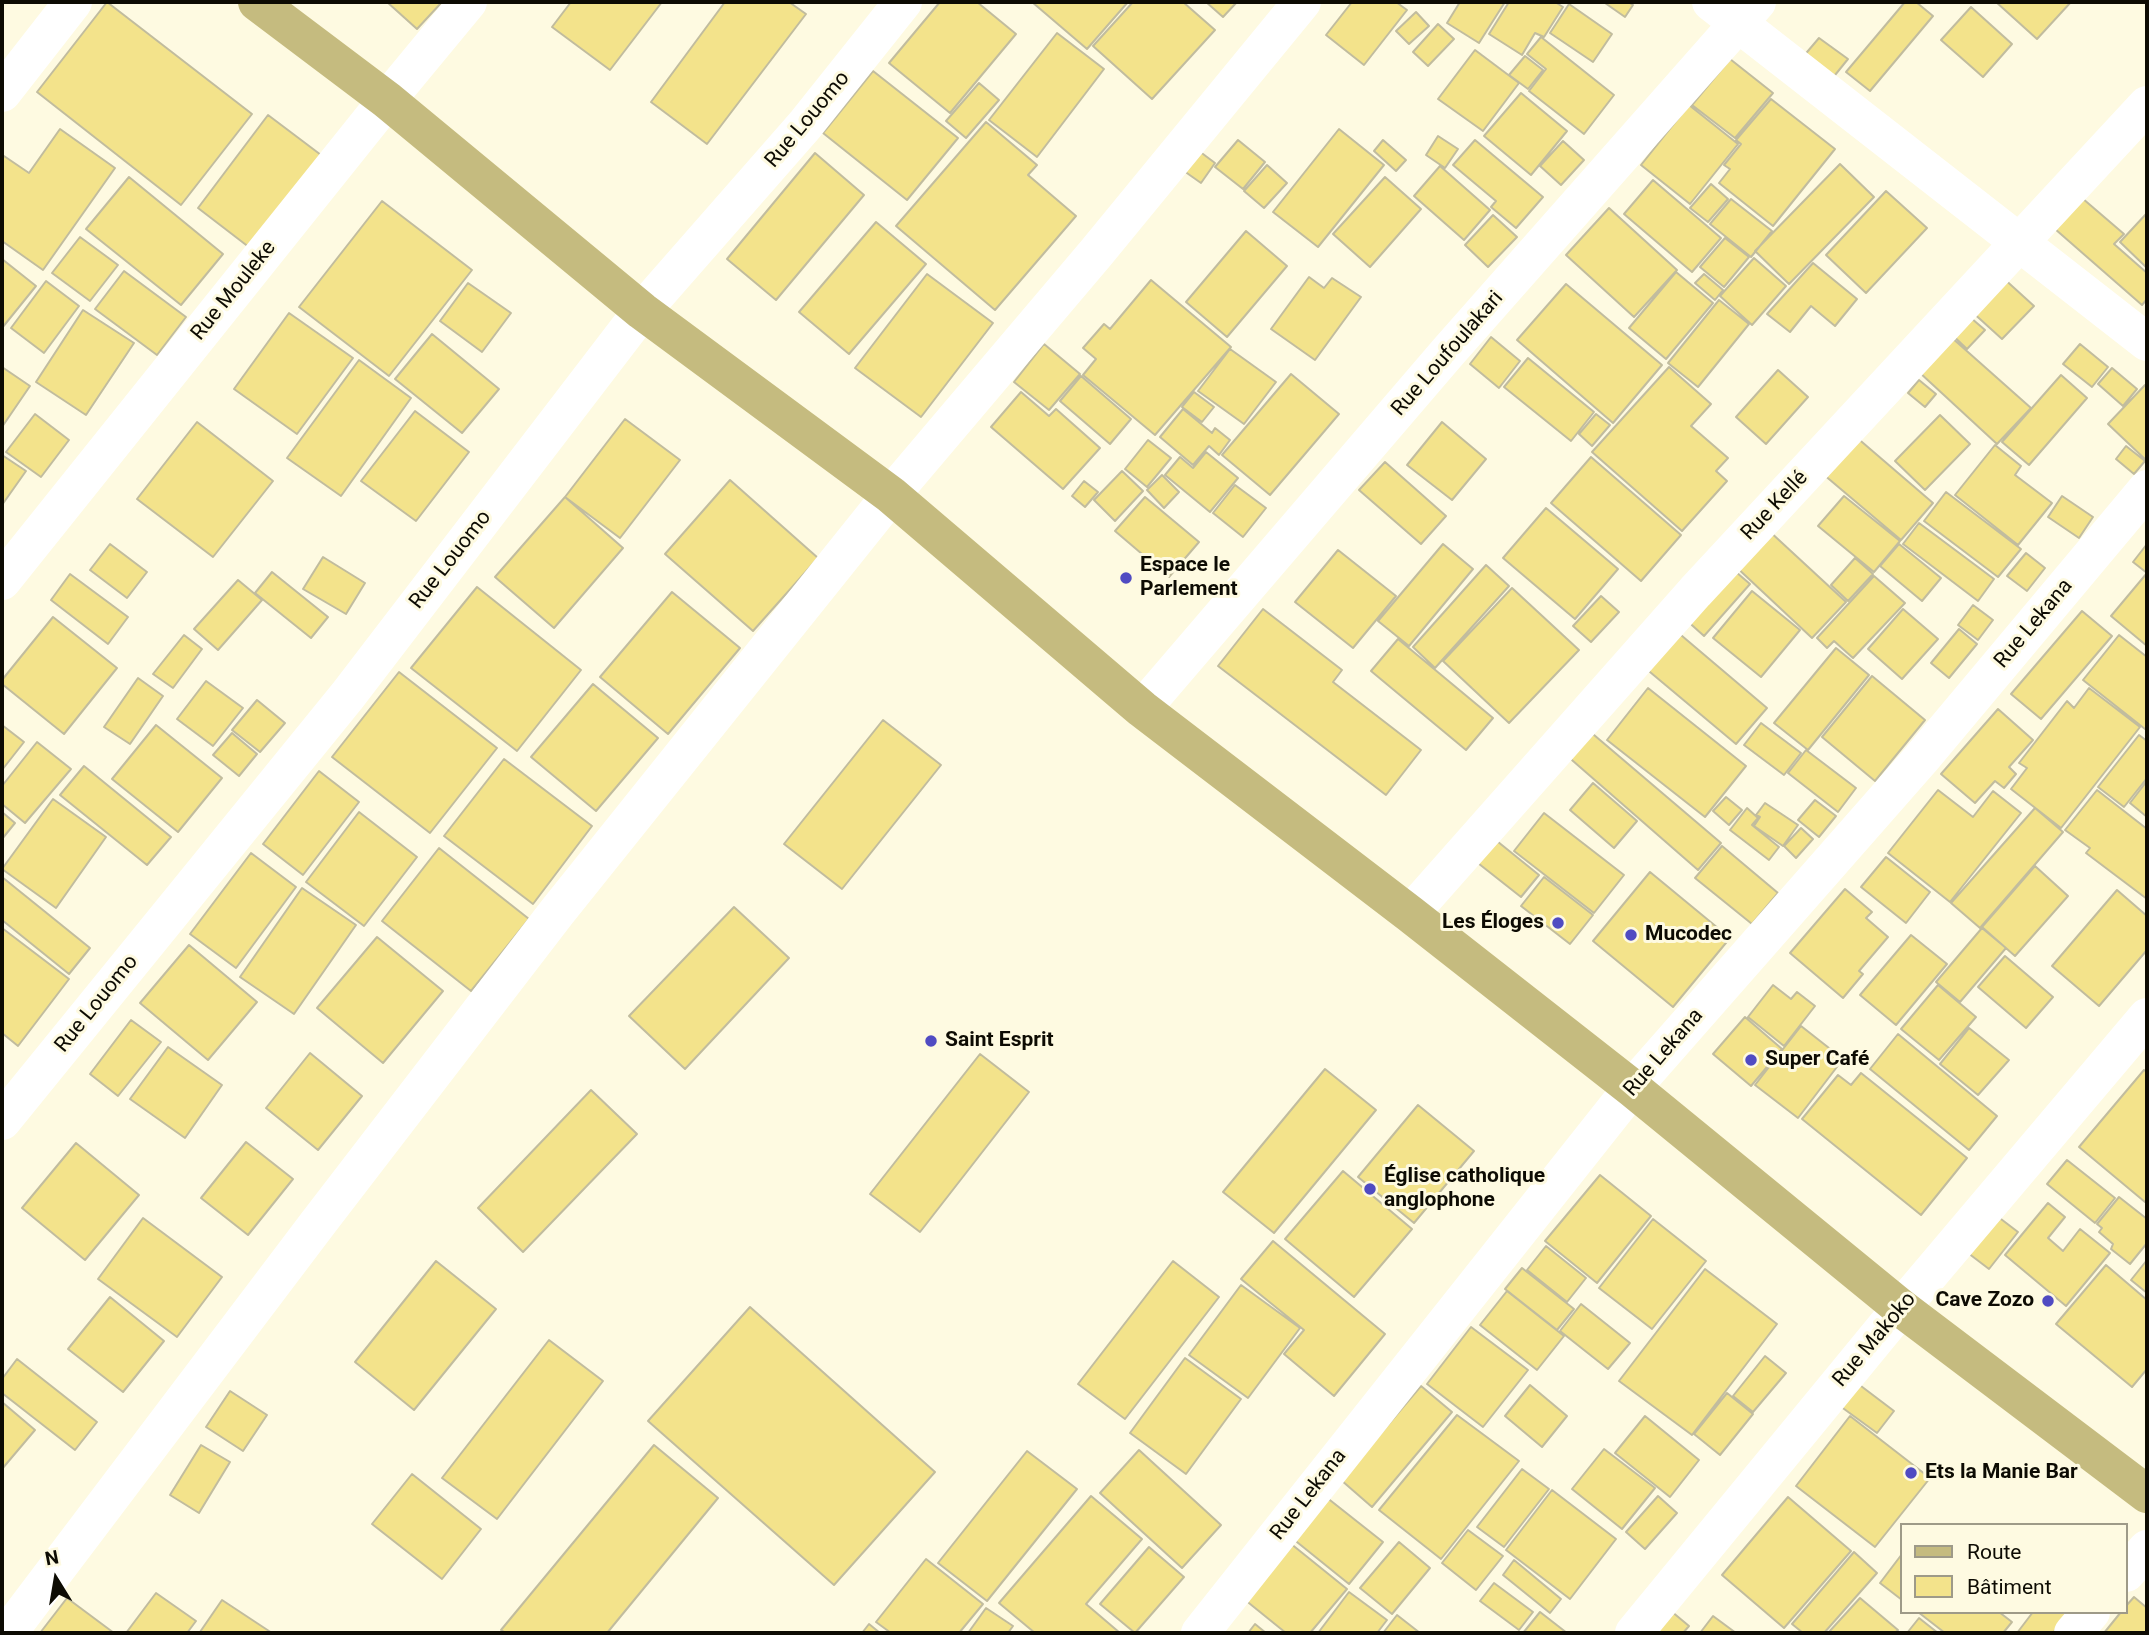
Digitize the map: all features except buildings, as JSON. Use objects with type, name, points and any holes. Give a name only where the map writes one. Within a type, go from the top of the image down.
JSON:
[{"type":"main road","points":[[257,2],[387,100],[642,312],[891,495],[1142,709],[1632,1088],[1901,1308],[2147,1494]]},
{"type":"street","points":[[2,93],[73,2]]},
{"type":"street","name":"Rue Mouleke","points":[[2,581],[468,2]]},
{"type":"street","name":"Rue Louomo","points":[[2,1122],[348,695],[642,312],[805,125],[903,2]]},
{"type":"street","points":[[8,1633],[549,923],[891,495],[1096,253],[1302,2]]},
{"type":"street","points":[[1735,9],[2147,342]]},
{"type":"street","name":"Rue Loufoulakari","points":[[1142,709],[1448,352],[1735,9]]},
{"type":"street","name":"Rue Kellé","points":[[1410,914],[1695,592],[2147,105]]},
{"type":"street","name":"Rue Lekana","points":[[1200,1633],[1632,1088],[1921,759],[2147,489]]},
{"type":"street","name":"Rue Makoko","points":[[1634,1633],[1901,1308],[2147,1017]]},
{"type":"street","points":[[2128,1571],[2147,1549]]},
{"type":"street","points":[[2073,1633],[2089,1614]]},
{"type":"place","name":"Espace le Parlement","points":[[1126,578]]},
{"type":"place","name":"Les Éloges","points":[[1558,923]]},
{"type":"place","name":"Mucodec","points":[[1631,935]]},
{"type":"place","name":"Saint Esprit","points":[[931,1041]]},
{"type":"place","name":"Super Café","points":[[1751,1060]]},
{"type":"place","name":"Église catholique anglophone","points":[[1370,1189]]},
{"type":"place","name":"Cave Zozo","points":[[2048,1301]]},
{"type":"place","name":"Ets la Manie Bar","points":[[1911,1473]]}]
